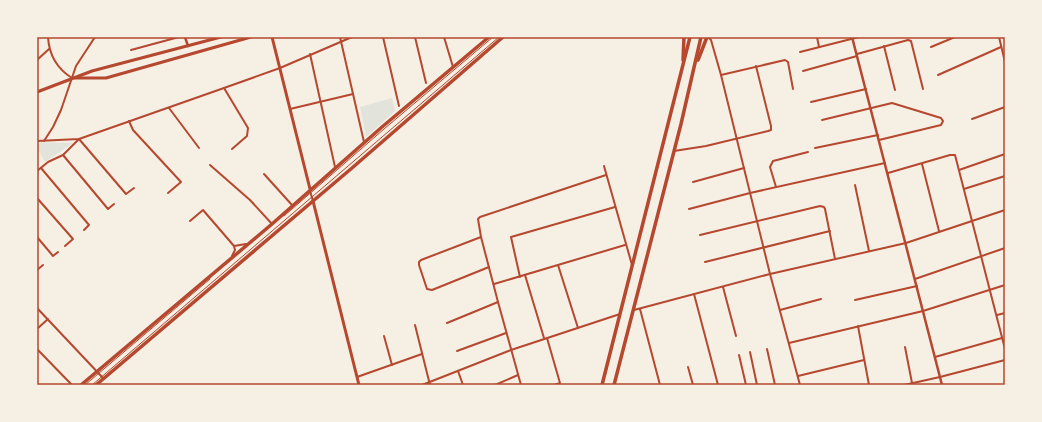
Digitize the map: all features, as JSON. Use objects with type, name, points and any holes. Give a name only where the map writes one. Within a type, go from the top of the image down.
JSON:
[{"type":"main road","points":[[37,92],[92,71],[221,37]]},
{"type":"main road","points":[[72,78],[106,78],[251,37]]},
{"type":"main road","points":[[272,37],[310,191]]},
{"type":"main road","points":[[81,385],[272,224],[335,167],[453,68],[484,39],[489,37]]},
{"type":"main road","points":[[96,385],[103,377],[151,339],[503,37]]},
{"type":"main road","points":[[682,70],[684,37]]},
{"type":"main road","points":[[602,385],[690,37]]},
{"type":"main road","points":[[614,385],[674,151],[701,37]]},
{"type":"main road","points":[[694,70],[707,37]]},
{"type":"main road","points":[[313,201],[359,385]]},
{"type":"street","points":[[48,37],[49,49],[53,60],[58,68],[72,78]]},
{"type":"street","points":[[89,37],[92,41]]},
{"type":"street","points":[[44,141],[61,110],[76,66],[95,37]]},
{"type":"street","points":[[131,50],[179,37]]},
{"type":"street","points":[[185,37],[188,46]]},
{"type":"street","points":[[340,37],[364,142]]},
{"type":"street","points":[[37,141],[79,139],[280,68],[352,37]]},
{"type":"street","points":[[383,37],[399,106]]},
{"type":"street","points":[[415,37],[426,83]]},
{"type":"street","points":[[444,37],[453,68]]},
{"type":"street","points":[[707,37],[711,40],[721,75],[770,274],[800,385]]},
{"type":"street","points":[[817,37],[819,47]]},
{"type":"street","points":[[800,52],[859,37]]},
{"type":"street","points":[[932,47],[955,37]]},
{"type":"street","points":[[999,37],[1005,62]]},
{"type":"street","points":[[852,38],[942,385]]},
{"type":"street","points":[[803,71],[908,40],[911,41],[923,89]]},
{"type":"street","points":[[884,46],[895,90]]},
{"type":"street","points":[[938,75],[1001,46]]},
{"type":"street","points":[[37,60],[49,49]]},
{"type":"street","points":[[310,54],[335,167]]},
{"type":"street","points":[[721,75],[785,60],[788,62],[793,89]]},
{"type":"street","points":[[674,151],[706,146],[771,130],[756,66]]},
{"type":"street","points":[[224,88],[248,128],[247,136],[232,149]]},
{"type":"street","points":[[811,102],[866,89]]},
{"type":"street","points":[[290,109],[353,94]]},
{"type":"street","points":[[822,120],[892,103],[941,118],[944,122],[941,125],[879,140]]},
{"type":"street","points":[[972,119],[1005,107]]},
{"type":"street","points":[[169,108],[199,148]]},
{"type":"street","points":[[129,121],[133,130],[181,182],[168,193]]},
{"type":"street","points":[[815,148],[878,135]]},
{"type":"street","points":[[37,171],[48,162],[63,155],[79,139]]},
{"type":"street","points":[[79,139],[126,194],[134,188]]},
{"type":"street","points":[[776,187],[770,168],[773,162],[808,152]]},
{"type":"street","points":[[959,170],[1005,154]]},
{"type":"street","points":[[63,155],[108,209],[114,204]]},
{"type":"street","points":[[888,173],[950,155],[955,155],[1005,349]]},
{"type":"street","points":[[689,209],[750,193],[885,163]]},
{"type":"street","points":[[922,164],[939,232]]},
{"type":"street","points":[[210,166],[250,200],[272,224]]},
{"type":"street","points":[[604,166],[632,266]]},
{"type":"street","points":[[41,168],[89,225],[84,230]]},
{"type":"street","points":[[693,182],[744,168]]},
{"type":"street","points":[[264,174],[292,206]]},
{"type":"street","points":[[520,385],[481,237],[478,219],[480,217],[606,175]]},
{"type":"street","points":[[964,189],[1005,176]]},
{"type":"street","points":[[855,185],[869,251]]},
{"type":"street","points":[[310,191],[313,201]]},
{"type":"street","points":[[37,198],[73,239],[65,246]]},
{"type":"street","points":[[520,277],[511,237],[615,206]]},
{"type":"street","points":[[700,235],[820,206],[824,207],[825,209],[835,259]]},
{"type":"street","points":[[190,221],[203,210],[234,246],[234,253],[232,257]]},
{"type":"street","points":[[634,310],[770,274],[906,243],[1005,210]]},
{"type":"street","points":[[705,262],[830,230]]},
{"type":"street","points":[[37,237],[53,256],[58,252]]},
{"type":"street","points":[[481,237],[420,260],[419,265],[427,289],[429,290],[489,267]]},
{"type":"street","points":[[234,246],[247,244]]},
{"type":"street","points":[[494,284],[626,245]]},
{"type":"street","points":[[915,279],[1005,248]]},
{"type":"street","points":[[37,270],[43,265]]},
{"type":"street","points":[[558,265],[578,328]]},
{"type":"street","points":[[525,275],[560,384],[554,385]]},
{"type":"street","points":[[789,343],[923,311],[1005,285]]},
{"type":"street","points":[[724,286],[736,336]]},
{"type":"street","points":[[855,300],[917,286]]},
{"type":"street","points":[[694,294],[718,385]]},
{"type":"street","points":[[780,310],[821,299]]},
{"type":"street","points":[[447,323],[498,302]]},
{"type":"street","points":[[37,308],[103,377]]},
{"type":"street","points":[[640,308],[660,385]]},
{"type":"street","points":[[997,315],[1005,313]]},
{"type":"street","points":[[422,385],[429,384],[511,350],[620,314]]},
{"type":"street","points":[[37,329],[48,319]]},
{"type":"street","points":[[415,325],[429,384]]},
{"type":"street","points":[[858,326],[869,385]]},
{"type":"street","points":[[457,351],[506,333]]},
{"type":"street","points":[[384,336],[392,365]]},
{"type":"street","points":[[935,357],[1002,338]]},
{"type":"street","points":[[905,348],[912,383]]},
{"type":"street","points":[[37,349],[72,385]]},
{"type":"street","points":[[766,349],[775,385]]},
{"type":"street","points":[[750,352],[757,385]]},
{"type":"street","points":[[357,377],[422,354]]},
{"type":"street","points":[[738,355],[746,385]]},
{"type":"street","points":[[798,376],[864,360]]},
{"type":"street","points":[[904,385],[940,378],[1005,360]]},
{"type":"street","points":[[688,367],[693,385]]},
{"type":"street","points":[[458,371],[463,384]]},
{"type":"street","points":[[495,385],[518,375]]},
{"type":"lane","points":[[85,385],[98,372],[310,191],[493,37]]},
{"type":"lane","points":[[92,385],[499,37]]},
{"type":"shaded area","points":[[392,98],[395,111],[366,137],[360,107]]},
{"type":"shaded area","points":[[37,142],[73,143],[45,162],[37,148]]}]
